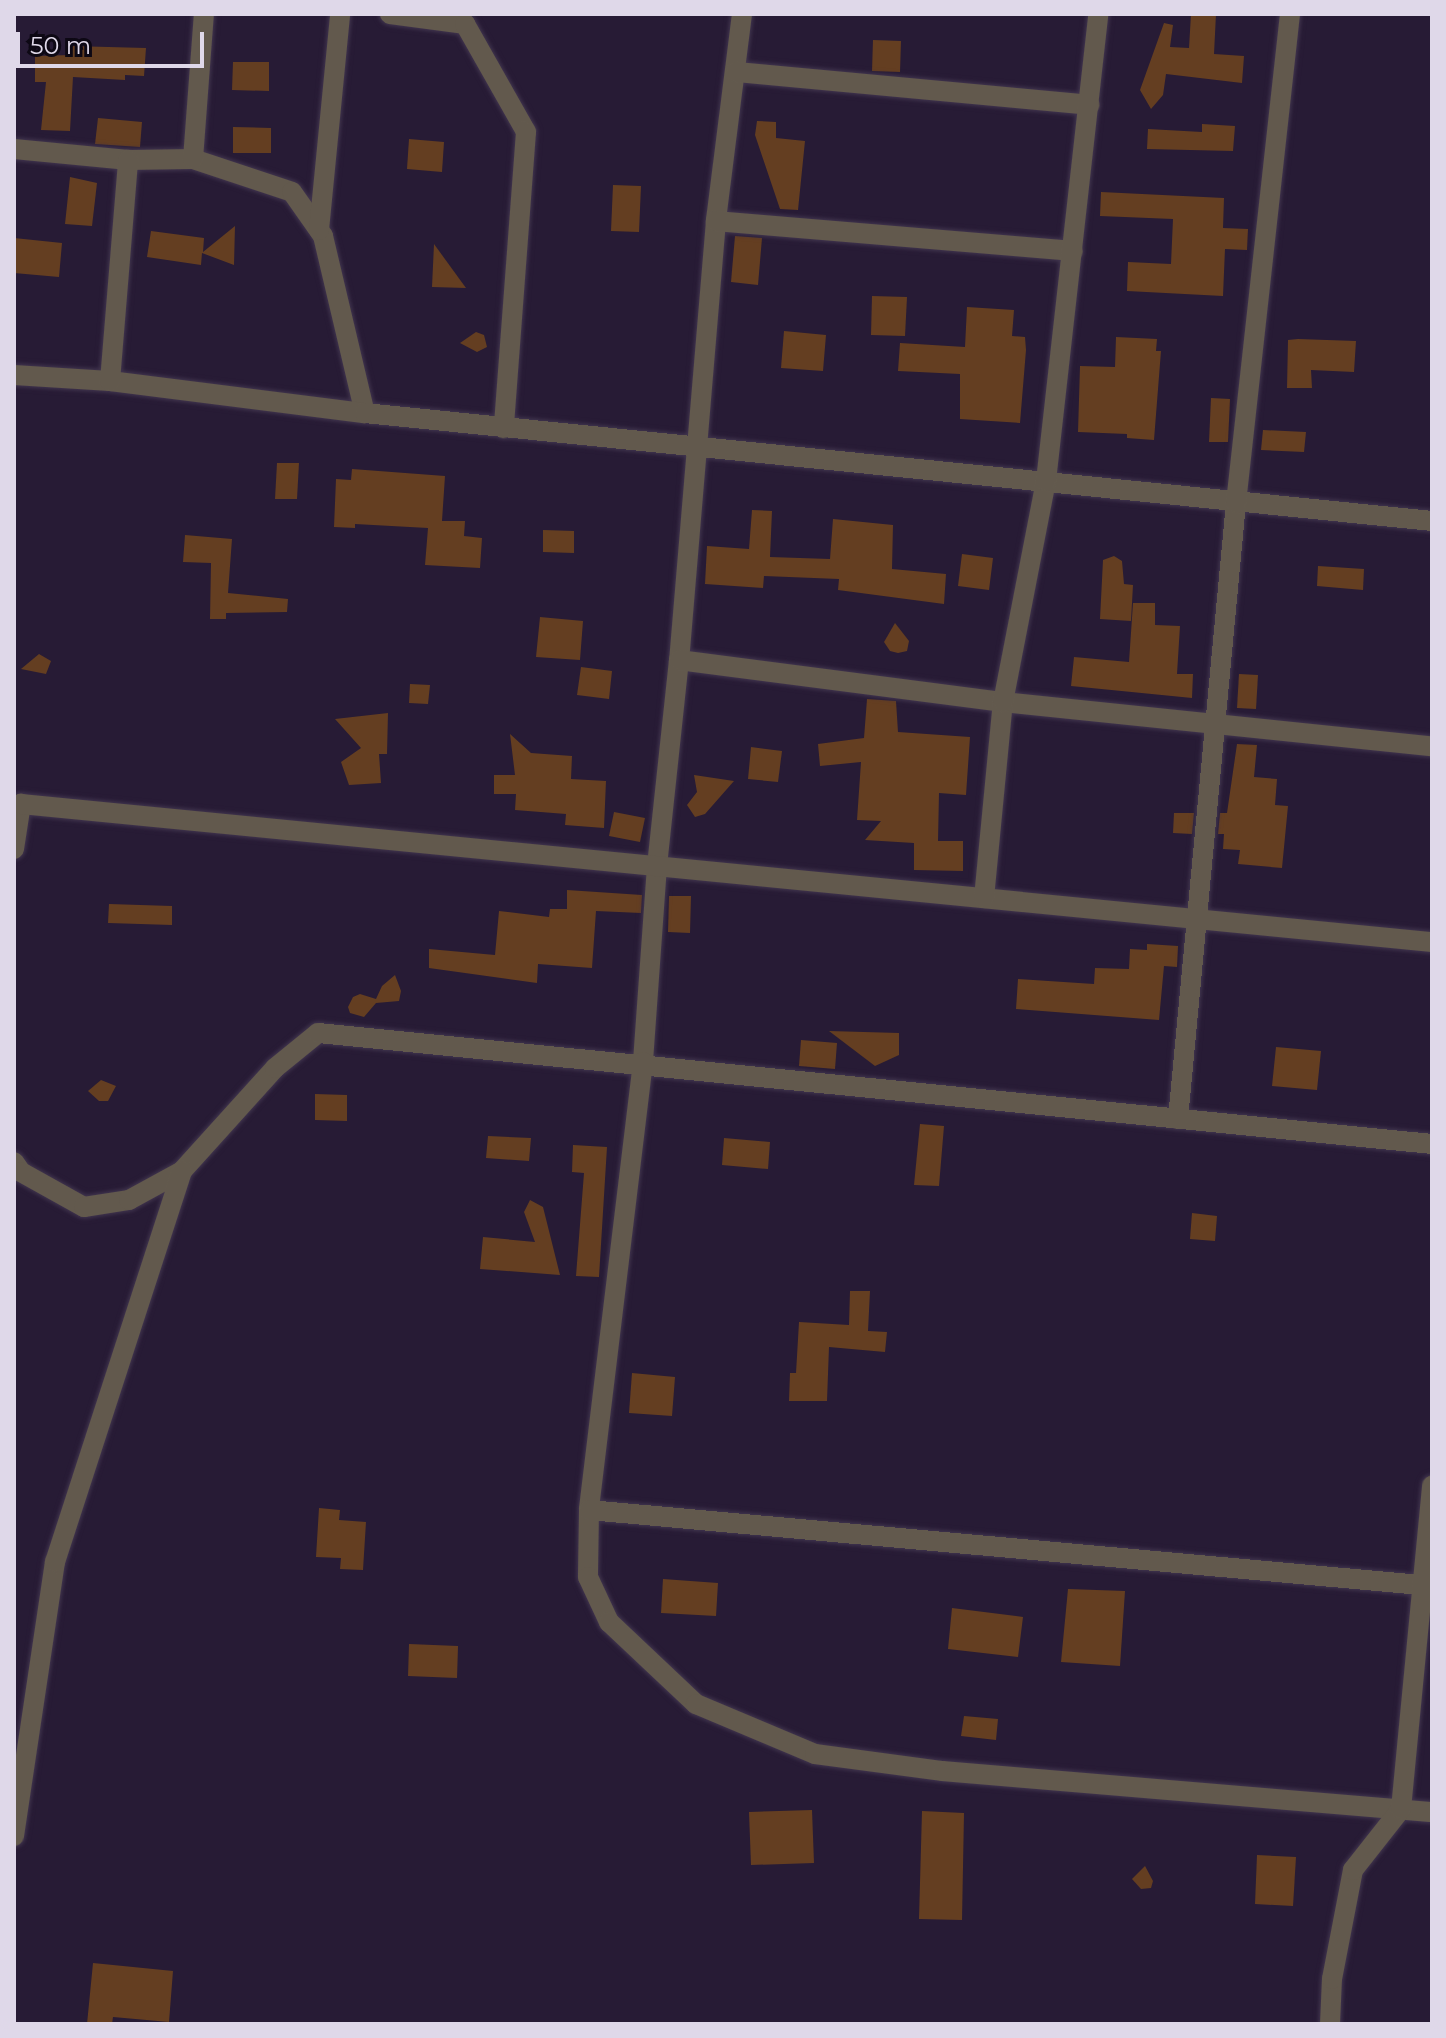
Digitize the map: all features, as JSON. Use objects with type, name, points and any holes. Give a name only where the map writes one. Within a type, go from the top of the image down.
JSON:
[{"type":"street","points":[[193,159],[204,14]]},
{"type":"street","points":[[319,230],[340,14]]},
{"type":"street","points":[[390,14],[465,24],[526,132],[504,428]]},
{"type":"street","points":[[742,14],[716,221],[679,660],[657,866],[643,1062],[589,1510],[588,1577],[609,1622],[696,1704],[815,1754],[943,1771],[1432,1812]]},
{"type":"street","points":[[984,898],[1003,702],[1046,481],[1098,14]]},
{"type":"street","points":[[1178,1119],[1200,919],[1236,503],[1290,14]]},
{"type":"street","points":[[736,72],[1089,105]]},
{"type":"street","points":[[14,149],[128,160],[193,159],[292,192],[323,236],[365,413]]},
{"type":"street","points":[[110,381],[128,160]]},
{"type":"street","points":[[716,221],[1073,251]]},
{"type":"street","points":[[14,375],[110,381],[504,428],[1432,521]]},
{"type":"street","points":[[679,660],[1003,702],[1432,746]]},
{"type":"street","points":[[14,849],[21,804],[1432,942]]},
{"type":"street","points":[[14,1162],[21,1172],[84,1207],[129,1200],[182,1171],[275,1068],[318,1033],[643,1062],[1432,1144]]},
{"type":"street","points":[[14,1836],[55,1562],[182,1171]]},
{"type":"street","points":[[1330,2024],[1332,1979],[1353,1870],[1401,1809],[1427,1586],[1432,1485]]},
{"type":"street","points":[[589,1510],[1427,1586]]},
{"type":"building","points":[[1191,14],[1216,14],[1214,54],[1244,56],[1242,83],[1166,74],[1163,95],[1151,109],[1140,90],[1164,23],[1173,25],[1170,47],[1189,48]]},
{"type":"building","points":[[873,40],[901,41],[900,72],[872,71]]},
{"type":"building","points":[[71,46],[146,48],[144,76],[125,75],[125,80],[73,77],[70,131],[41,130],[46,82],[35,82],[35,56],[71,55]]},
{"type":"building","points":[[233,62],[269,62],[269,91],[232,90]]},
{"type":"building","points":[[98,118],[142,122],[140,147],[95,144]]},
{"type":"building","points":[[757,121],[776,122],[776,138],[805,141],[798,210],[780,209],[755,135]]},
{"type":"building","points":[[1202,124],[1235,126],[1233,151],[1147,149],[1148,129],[1202,132]]},
{"type":"building","points":[[233,127],[271,128],[271,153],[233,153]]},
{"type":"building","points":[[409,139],[444,142],[442,172],[407,169]]},
{"type":"building","points":[[70,177],[97,183],[92,226],[65,224]]},
{"type":"building","points":[[613,185],[641,186],[639,232],[611,231]]},
{"type":"building","points":[[1101,192],[1224,198],[1223,228],[1248,229],[1247,250],[1225,249],[1223,296],[1127,291],[1128,262],[1171,264],[1173,219],[1100,216]]},
{"type":"building","points":[[235,226],[234,265],[202,253],[201,265],[147,257],[151,231],[204,238],[203,252]]},
{"type":"building","points":[[735,236],[762,238],[758,285],[731,282]]},
{"type":"building","points":[[14,238],[62,243],[59,277],[14,273]]},
{"type":"building","points":[[434,244],[466,288],[432,287]]},
{"type":"building","points":[[872,296],[907,297],[905,336],[871,335]]},
{"type":"building","points":[[967,307],[1014,310],[1012,336],[1025,337],[1026,350],[1020,423],[960,419],[960,374],[898,371],[900,343],[965,347]]},
{"type":"building","points":[[784,331],[826,335],[823,371],[781,368]]},
{"type":"building","points":[[476,332],[484,335],[487,347],[477,352],[460,343]]},
{"type":"building","points":[[1116,337],[1157,339],[1156,351],[1161,351],[1154,440],[1127,438],[1127,434],[1078,432],[1080,366],[1115,367]]},
{"type":"building","points":[[1288,340],[1356,341],[1354,372],[1311,370],[1312,388],[1287,388]]},
{"type":"building","points":[[1211,398],[1230,399],[1228,442],[1209,442]]},
{"type":"building","points":[[1263,430],[1306,432],[1304,452],[1261,450]]},
{"type":"building","points":[[277,463],[299,463],[297,499],[275,499]]},
{"type":"building","points":[[352,469],[445,476],[442,521],[465,521],[464,536],[482,538],[480,568],[425,565],[428,528],[355,524],[355,528],[334,527],[336,479],[351,480]]},
{"type":"building","points":[[752,510],[772,511],[770,557],[830,559],[833,519],[893,525],[892,569],[946,574],[944,604],[838,590],[839,579],[764,576],[763,588],[705,584],[707,546],[749,549]]},
{"type":"building","points":[[543,530],[574,531],[574,553],[543,552]]},
{"type":"building","points":[[185,535],[232,539],[228,593],[288,599],[287,612],[226,613],[226,619],[210,619],[211,563],[183,562]]},
{"type":"building","points":[[962,554],[993,558],[989,590],[958,586]]},
{"type":"building","points":[[1114,556],[1122,561],[1124,584],[1133,585],[1131,621],[1100,619],[1103,560]]},
{"type":"building","points":[[1318,566],[1364,569],[1363,590],[1317,586]]},
{"type":"building","points":[[1133,603],[1155,603],[1155,625],[1180,626],[1177,674],[1193,674],[1192,698],[1071,686],[1074,657],[1129,662]]},
{"type":"building","points":[[540,617],[583,621],[580,660],[536,657]]},
{"type":"building","points":[[895,623],[909,641],[907,651],[890,651],[884,642]]},
{"type":"building","points":[[39,654],[51,661],[46,674],[21,669]]},
{"type":"building","points":[[581,667],[612,671],[609,699],[577,695]]},
{"type":"building","points":[[1239,674],[1258,675],[1256,709],[1237,708]]},
{"type":"building","points":[[410,684],[430,685],[428,704],[409,703]]},
{"type":"building","points":[[867,699],[896,701],[898,732],[970,737],[966,795],[939,793],[938,841],[963,841],[963,871],[914,870],[914,843],[865,840],[881,821],[857,820],[861,762],[820,766],[818,744],[864,738]]},
{"type":"building","points":[[388,713],[387,754],[379,754],[381,783],[349,785],[341,762],[361,748],[335,719]]},
{"type":"building","points":[[510,734],[531,753],[572,756],[571,779],[606,781],[604,828],[565,825],[566,814],[515,810],[516,794],[494,794],[494,775],[515,775]]},
{"type":"building","points":[[1237,744],[1257,745],[1254,777],[1277,779],[1275,805],[1288,806],[1282,868],[1238,864],[1240,850],[1223,849],[1224,834],[1218,834],[1220,813],[1227,813]]},
{"type":"building","points":[[751,747],[782,751],[778,782],[748,779]]},
{"type":"building","points":[[694,775],[734,781],[705,814],[695,817],[687,805],[697,792]]},
{"type":"building","points":[[614,812],[645,818],[640,842],[609,836]]},
{"type":"building","points":[[1174,813],[1194,813],[1192,834],[1173,833]]},
{"type":"building","points":[[567,890],[642,895],[641,913],[596,911],[592,968],[538,964],[537,983],[429,968],[429,949],[495,955],[499,911],[549,917],[550,909],[567,909]]},
{"type":"building","points":[[669,896],[691,896],[690,933],[668,932]]},
{"type":"building","points":[[109,904],[172,906],[172,925],[108,923]]},
{"type":"building","points":[[1147,944],[1178,946],[1177,967],[1164,966],[1159,1020],[1016,1009],[1018,979],[1094,984],[1095,968],[1129,969],[1130,949],[1147,950]]},
{"type":"building","points":[[395,975],[401,991],[399,1001],[376,1003],[364,1017],[350,1013],[348,1007],[353,997],[360,994],[376,999],[382,986]]},
{"type":"building","points":[[829,1031],[899,1033],[899,1055],[875,1066]]},
{"type":"building","points":[[801,1040],[837,1043],[835,1069],[799,1066]]},
{"type":"building","points":[[1276,1047],[1321,1051],[1317,1090],[1272,1086]]},
{"type":"building","points":[[101,1080],[116,1086],[108,1101],[99,1101],[88,1091]]},
{"type":"building","points":[[315,1094],[347,1095],[347,1121],[315,1120]]},
{"type":"building","points":[[920,1124],[944,1126],[939,1186],[914,1185]]},
{"type":"building","points":[[488,1136],[531,1138],[529,1161],[486,1158]]},
{"type":"building","points":[[724,1138],[770,1142],[768,1169],[722,1165]]},
{"type":"building","points":[[573,1145],[607,1147],[599,1277],[576,1276],[584,1173],[572,1172]]},
{"type":"building","points":[[530,1200],[543,1207],[560,1275],[480,1269],[483,1237],[535,1242],[524,1212]]},
{"type":"building","points":[[1192,1213],[1217,1216],[1215,1241],[1190,1239]]},
{"type":"building","points":[[850,1291],[870,1291],[868,1331],[887,1332],[885,1352],[829,1347],[827,1401],[789,1401],[790,1373],[796,1373],[799,1322],[849,1325]]},
{"type":"building","points":[[632,1373],[675,1377],[672,1416],[629,1413]]},
{"type":"building","points":[[319,1508],[340,1510],[339,1520],[366,1522],[363,1570],[340,1569],[341,1558],[316,1557]]},
{"type":"building","points":[[663,1579],[718,1583],[716,1616],[661,1613]]},
{"type":"building","points":[[1068,1589],[1125,1591],[1120,1666],[1061,1662]]},
{"type":"building","points":[[952,1608],[1023,1617],[1018,1657],[948,1649]]},
{"type":"building","points":[[409,1644],[458,1646],[457,1678],[408,1676]]},
{"type":"building","points":[[964,1716],[998,1719],[996,1740],[961,1736]]},
{"type":"building","points":[[812,1810],[814,1863],[751,1865],[749,1812]]},
{"type":"building","points":[[922,1811],[964,1813],[962,1920],[919,1919]]},
{"type":"building","points":[[1257,1855],[1296,1857],[1293,1906],[1255,1904]]},
{"type":"building","points":[[1145,1866],[1153,1881],[1151,1888],[1141,1889],[1132,1879]]},
{"type":"building","points":[[93,1963],[173,1971],[169,2022],[113,2017],[112,2024],[87,2024]]}]
